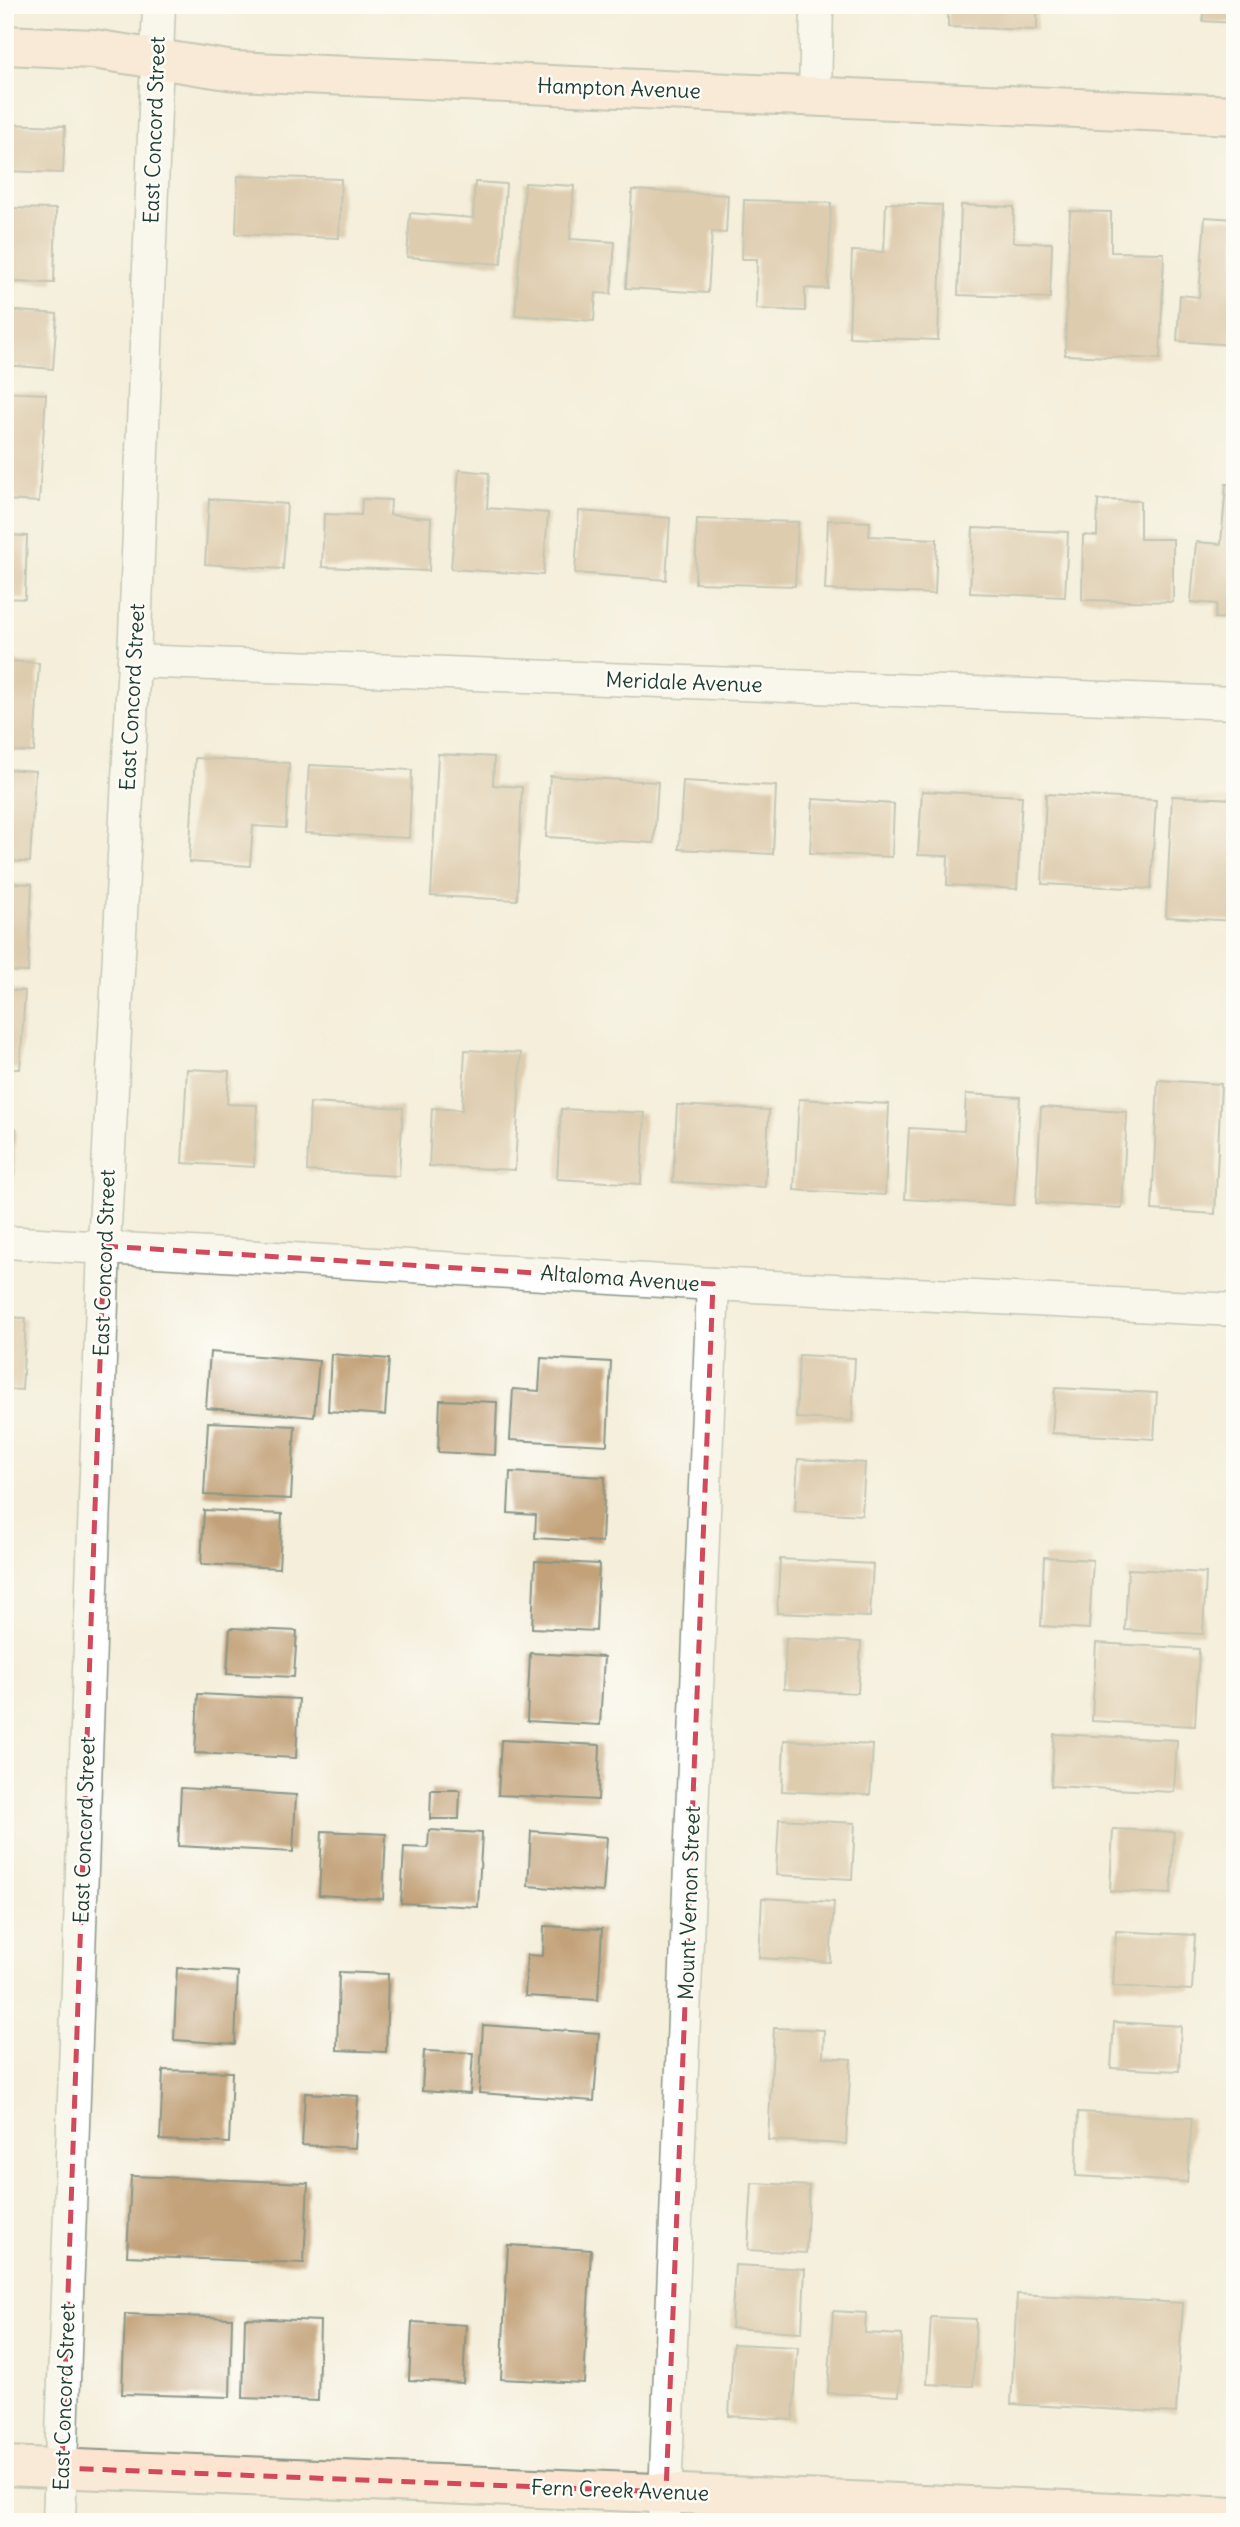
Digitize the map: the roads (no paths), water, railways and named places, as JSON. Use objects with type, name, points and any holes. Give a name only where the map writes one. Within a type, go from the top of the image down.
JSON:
[{"type":"street","name":"East Concord Street","points":[[59,2522],[104,1246],[134,661],[159,5]]},
{"type":"street","points":[[815,96],[817,5]]},
{"type":"street","name":"Hampton Avenue","points":[[5,45],[93,49],[234,71],[1235,115]]},
{"type":"street","name":"Meridale Avenue","points":[[134,661],[1235,703]]},
{"type":"street","name":"Altaloma Avenue","points":[[5,1242],[713,1284],[1235,1310]]},
{"type":"street","name":"Mount Vernon Street","points":[[665,2507],[713,1284]]},
{"type":"street","name":"Fern Creek Avenue","points":[[5,2466],[665,2507],[1235,2517]]}]
